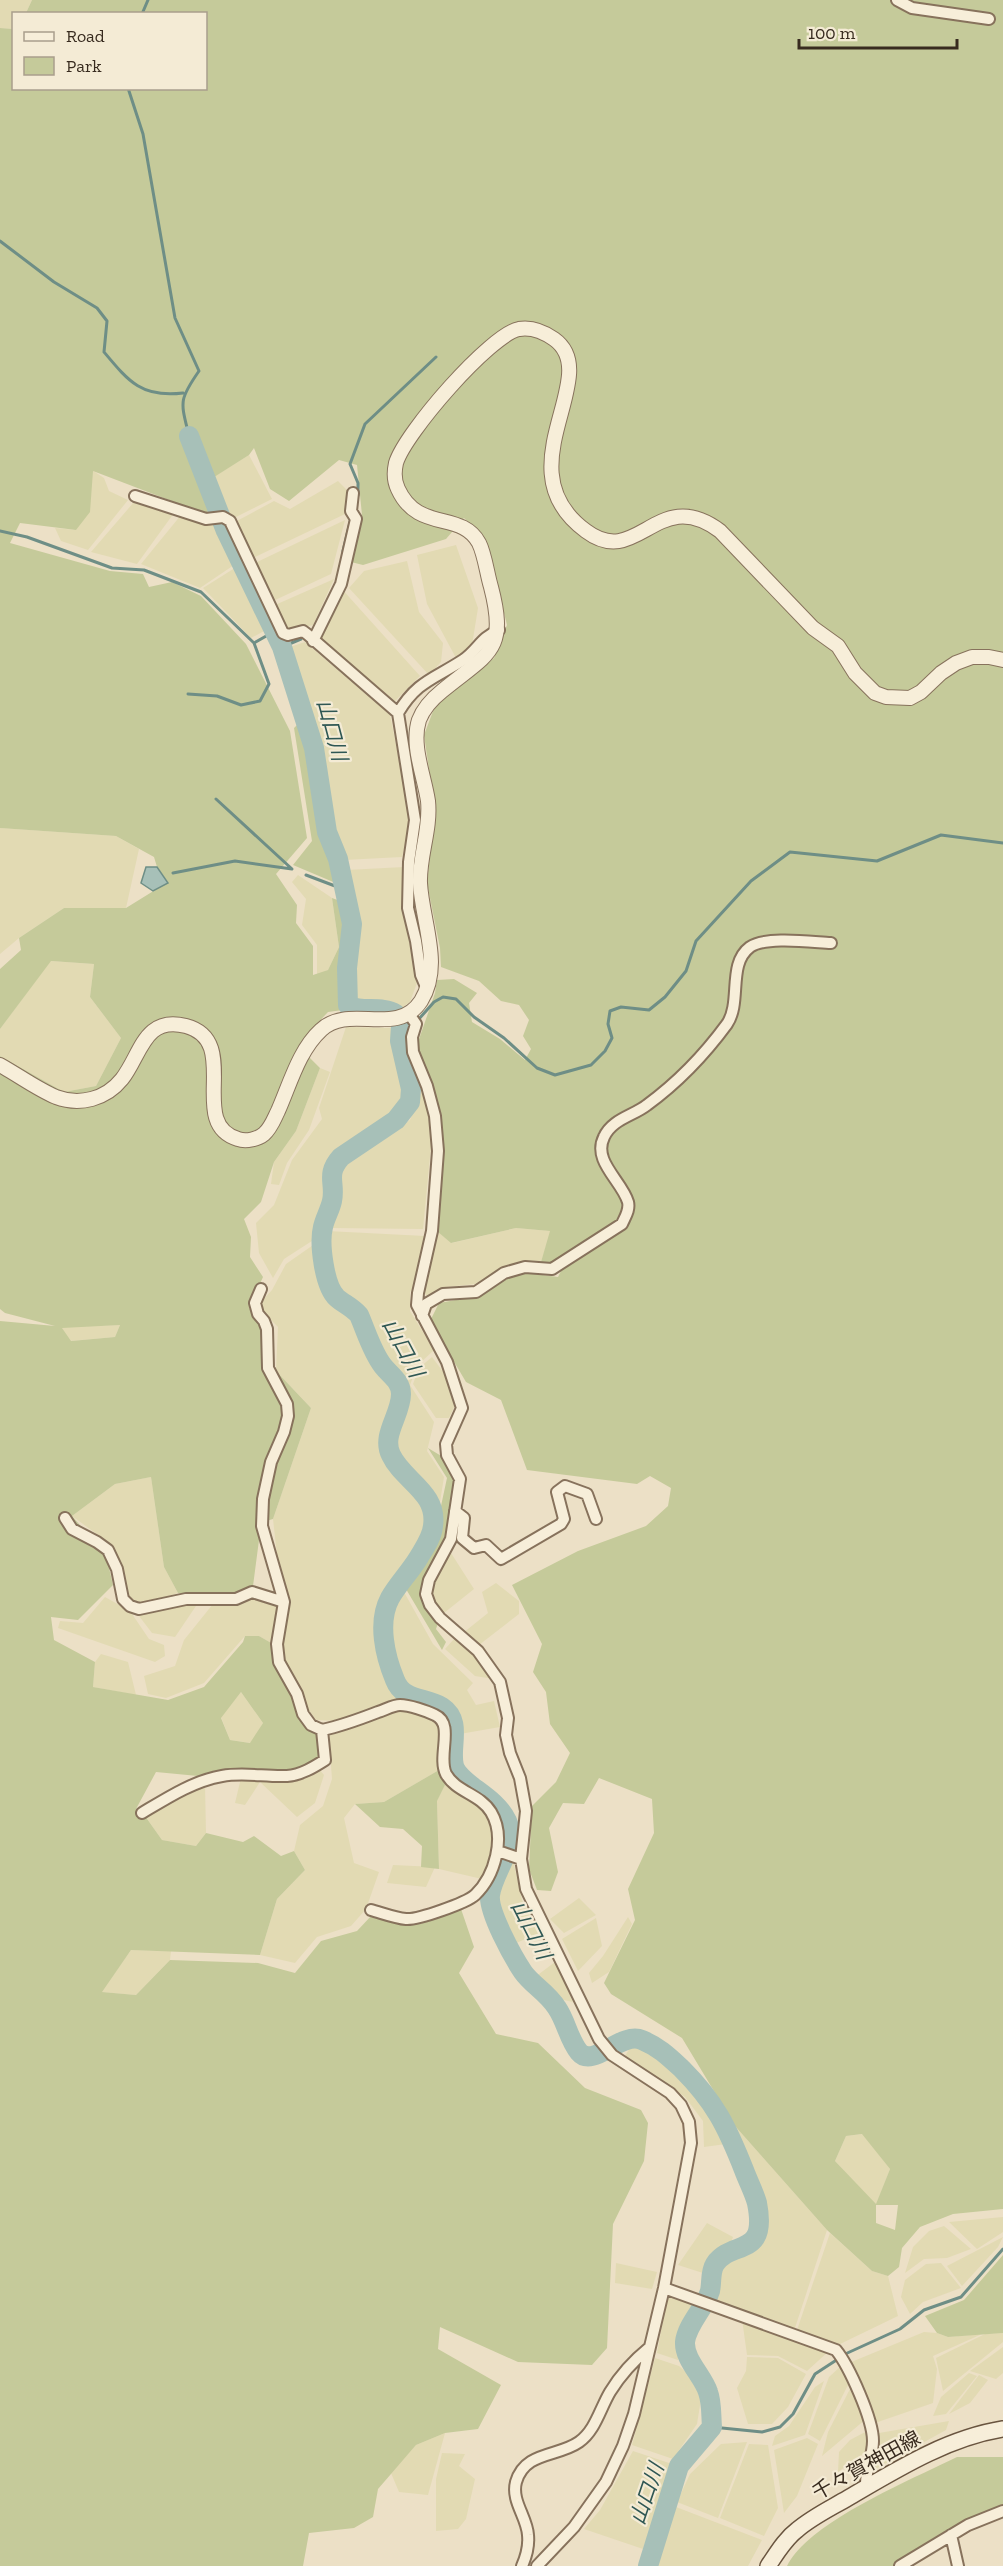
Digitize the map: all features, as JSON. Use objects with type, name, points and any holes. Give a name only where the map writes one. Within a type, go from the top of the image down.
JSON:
[{"type":"main road","name":"千々賀神田線","points":[[768,2566],[784,2542],[796,2530],[866,2487],[952,2442],[977,2433],[1003,2429]]},
{"type":"street","points":[[897,0],[912,8],[989,19]]},
{"type":"street","points":[[537,2566],[574,2527],[606,2482],[634,2414],[664,2288],[691,2143],[689,2122],[681,2105],[670,2093],[612,2055],[599,2039],[530,1902],[521,1859],[526,1811],[520,1778],[506,1735],[508,1718],[500,1682],[478,1652],[440,1618],[430,1605],[426,1594],[429,1580],[451,1539],[460,1479],[447,1455],[446,1444],[462,1408],[456,1383],[447,1362],[417,1305],[432,1231],[438,1151],[433,1106],[413,1052],[412,1037],[412,1019],[427,989],[430,972],[430,953],[420,883],[429,805],[416,738],[418,723],[424,708],[484,657],[494,643],[499,630],[498,614],[479,543],[468,531],[454,524],[426,518],[414,511],[401,496],[395,481],[396,465],[403,447],[421,420],[454,383],[498,340],[515,330],[525,328],[538,331],[551,337],[568,356],[570,369],[568,386],[551,444],[550,470],[560,501],[568,514],[587,533],[601,540],[618,542],[629,540],[661,520],[672,516],[682,515],[709,523],[720,531],[813,628],[838,646],[865,685],[886,697],[910,698],[921,693],[941,673],[956,663],[972,657],[1003,660]]},
{"type":"street","points":[[313,641],[341,584],[356,519],[351,511],[353,493]]},
{"type":"street","points":[[135,496],[206,519],[218,518],[230,521],[283,633],[288,635],[303,631],[398,713],[415,820],[409,862],[408,908],[421,975],[427,989]]},
{"type":"street","points":[[398,713],[408,697],[421,684],[465,658],[486,636],[499,630]]},
{"type":"street","points":[[422,1316],[426,1304],[443,1294],[476,1292],[504,1273],[525,1267],[552,1269],[622,1224],[628,1212],[628,1203],[602,1156],[603,1138],[612,1124],[646,1106],[687,1071],[728,1022],[739,960],[750,947],[766,942],[831,943]]},
{"type":"street","points":[[0,1065],[55,1096],[77,1101],[98,1099],[121,1080],[143,1040],[158,1028],[172,1024],[191,1027],[204,1035],[214,1054],[214,1111],[224,1131],[241,1141],[261,1138],[271,1126],[307,1046],[324,1026],[344,1019],[412,1019]]},
{"type":"street","points":[[261,1289],[255,1303],[258,1314],[267,1329],[268,1368],[287,1404],[288,1416],[271,1462],[262,1499],[262,1526],[284,1602],[277,1644],[279,1662],[297,1694],[303,1714],[311,1725],[322,1730],[399,1705],[437,1715],[443,1722],[445,1732],[441,1762],[447,1775],[456,1785],[483,1801],[492,1813],[498,1833],[498,1851],[485,1882],[474,1897],[430,1915],[407,1919],[371,1911]]},
{"type":"street","points":[[455,1511],[464,1518],[462,1538],[474,1548],[486,1545],[501,1559],[561,1524],[564,1519],[557,1492],[565,1486],[587,1494],[596,1519]]},
{"type":"street","points":[[65,1518],[72,1529],[98,1542],[108,1550],[117,1569],[123,1599],[130,1606],[140,1609],[186,1599],[236,1599],[252,1592],[284,1602]]},
{"type":"street","points":[[142,1813],[180,1790],[221,1776],[257,1773],[288,1776],[304,1772],[326,1760],[322,1730]]},
{"type":"street","points":[[498,1851],[521,1859]]},
{"type":"street","points":[[664,2288],[836,2349],[846,2362],[871,2426],[873,2442],[866,2475],[866,2487]]},
{"type":"street","points":[[522,2566],[529,2534],[515,2495],[516,2482],[521,2472],[531,2461],[543,2454],[568,2448],[580,2441],[591,2430],[622,2375],[650,2348]]},
{"type":"street","points":[[900,2566],[968,2525],[1003,2511]]},
{"type":"street","points":[[951,2535],[958,2566]]},
{"type":"shaded area","points":[[0,0],[32,0],[26,12],[12,12],[12,29],[0,28]]},
{"type":"shaded area","points":[[249,455],[272,499],[236,517],[224,509],[210,479]]},
{"type":"shaded area","points":[[92,470],[104,478],[109,491],[128,500],[88,550],[61,541],[55,528],[76,530]]},
{"type":"shaded area","points":[[338,481],[348,491],[345,514],[251,559],[235,522],[274,501],[290,509]]},
{"type":"shaded area","points":[[134,502],[174,513],[137,564],[91,552]]},
{"type":"shaded area","points":[[181,515],[216,525],[237,563],[200,588],[141,564]]},
{"type":"shaded area","points":[[345,520],[331,574],[273,601],[255,563]]},
{"type":"shaded area","points":[[456,545],[478,608],[472,645],[456,658],[427,604],[417,555]]},
{"type":"shaded area","points":[[407,561],[419,612],[443,643],[441,662],[429,675],[349,588],[364,571]]},
{"type":"shaded area","points":[[238,566],[260,609],[257,613],[266,630],[251,638],[203,588]]},
{"type":"shaded area","points":[[334,579],[313,625],[288,631],[275,605]]},
{"type":"shaded area","points":[[341,588],[420,676],[395,701],[318,639]]},
{"type":"shaded area","points":[[305,642],[390,715],[411,819],[402,857],[344,860],[332,833],[319,746],[287,648]]},
{"type":"shaded area","points":[[0,828],[116,836],[139,849],[126,908],[64,908],[19,938],[0,954]]},
{"type":"shaded area","points":[[404,867],[404,906],[418,980],[410,1002],[403,1007],[355,1003],[351,972],[358,927],[347,870]]},
{"type":"shaded area","points":[[298,875],[332,898],[339,947],[328,970],[317,975],[317,945],[302,925],[306,899],[292,882]]},
{"type":"shaded area","points":[[50,961],[94,964],[90,997],[121,1038],[96,1086],[64,1092],[0,1056],[0,1029]]},
{"type":"shaded area","points":[[346,1027],[394,1028],[407,1090],[398,1109],[331,1159],[325,1170],[328,1197],[315,1239],[284,1259],[273,1278],[259,1253],[256,1223],[274,1205],[292,1160],[322,1119],[319,1108]]},
{"type":"shaded area","points":[[320,1068],[330,1072],[309,1130],[287,1163],[279,1185],[271,1184],[274,1162],[296,1131]]},
{"type":"shaded area","points":[[423,1089],[432,1136],[423,1229],[329,1228],[340,1198],[338,1176],[344,1164],[410,1120]]},
{"type":"shaded area","points":[[516,1228],[551,1231],[541,1262],[505,1268],[475,1284],[446,1287],[430,1297],[423,1293],[438,1232],[452,1243]]},
{"type":"shaded area","points":[[327,1231],[425,1236],[417,1282],[410,1292],[410,1311],[434,1350],[417,1366],[410,1385],[434,1422],[427,1451],[444,1477],[440,1502],[397,1456],[395,1435],[407,1395],[403,1378],[388,1365],[360,1307],[334,1290]]},
{"type":"shaded area","points":[[316,1243],[323,1290],[332,1302],[351,1315],[376,1370],[393,1383],[395,1393],[383,1437],[385,1459],[423,1502],[426,1531],[408,1566],[383,1597],[376,1619],[386,1678],[397,1700],[342,1721],[316,1720],[308,1709],[300,1687],[281,1654],[288,1599],[277,1555],[273,1519],[311,1408],[276,1371],[278,1327],[262,1311],[262,1301],[272,1290],[286,1264]]},
{"type":"shaded area","points":[[120,1325],[115,1337],[70,1341],[61,1327]]},
{"type":"shaded area","points":[[432,1357],[453,1385],[455,1405],[449,1418],[436,1418],[413,1384],[419,1368]]},
{"type":"shaded area","points":[[151,1477],[164,1567],[178,1593],[138,1606],[127,1598],[112,1545],[72,1516],[115,1484]]},
{"type":"shaded area","points":[[451,1553],[474,1589],[444,1613],[432,1601],[432,1583]]},
{"type":"shaded area","points":[[496,1583],[519,1601],[519,1614],[479,1645],[463,1633],[488,1613],[482,1592]]},
{"type":"shaded area","points":[[404,1592],[433,1644],[473,1683],[467,1690],[476,1705],[494,1701],[500,1727],[460,1734],[454,1712],[445,1702],[405,1688],[388,1638],[391,1607]]},
{"type":"shaded area","points":[[252,1596],[278,1606],[273,1644],[259,1636],[245,1636],[204,1683],[166,1698],[148,1694],[144,1676],[175,1666],[184,1640],[213,1604]]},
{"type":"shaded area","points":[[105,1597],[130,1611],[149,1639],[164,1645],[165,1656],[155,1662],[58,1628],[60,1621],[83,1623]]},
{"type":"shaded area","points":[[198,1603],[175,1637],[152,1633],[136,1612]]},
{"type":"shaded area","points":[[455,1638],[475,1654],[494,1679],[475,1676],[445,1649]]},
{"type":"shaded area","points":[[101,1654],[128,1662],[136,1695],[93,1687],[95,1662]]},
{"type":"shaded area","points":[[241,1692],[263,1723],[251,1743],[230,1740],[221,1717]]},
{"type":"shaded area","points":[[400,1709],[436,1718],[442,1730],[439,1770],[384,1802],[355,1804],[344,1818],[354,1863],[379,1872],[366,1909],[351,1926],[317,1937],[295,1963],[260,1955],[277,1899],[305,1870],[294,1851],[300,1825],[323,1806],[332,1779],[329,1739],[331,1733]]},
{"type":"shaded area","points":[[319,1769],[324,1775],[315,1803],[297,1817],[260,1782],[245,1805],[235,1803],[241,1778],[297,1780]]},
{"type":"shaded area","points":[[205,1785],[206,1833],[196,1846],[162,1840],[145,1816],[181,1794]]},
{"type":"shaded area","points":[[445,1785],[481,1805],[493,1830],[494,1847],[482,1879],[439,1869],[437,1800]]},
{"type":"shaded area","points":[[513,1861],[522,1900],[539,1933],[514,1944],[493,1900]]},
{"type":"shaded area","points":[[393,1865],[435,1867],[426,1887],[387,1883]]},
{"type":"shaded area","points":[[579,1898],[596,1915],[564,1933],[550,1919]]},
{"type":"shaded area","points":[[628,1917],[632,1924],[609,1972],[592,1983],[589,1973]]},
{"type":"shaded area","points":[[596,1918],[602,1946],[578,1971],[562,1939]]},
{"type":"shaded area","points":[[131,1950],[171,1951],[170,1960],[136,1995],[101,1992]]},
{"type":"shaded area","points":[[555,1962],[573,2002],[555,1998],[535,1977]]},
{"type":"shaded area","points":[[633,2043],[647,2047],[699,2093],[718,2122],[726,2144],[704,2147],[703,2121],[685,2097],[625,2056]]},
{"type":"shaded area","points":[[735,2126],[827,2230],[794,2331],[713,2302],[720,2271],[725,2261],[753,2251],[762,2235],[763,2206]]},
{"type":"shaded area","points":[[863,2134],[890,2169],[876,2205],[835,2161],[846,2136]]},
{"type":"shaded area","points":[[1003,2217],[1003,2232],[977,2249],[949,2222]]},
{"type":"shaded area","points":[[707,2223],[733,2237],[731,2243],[710,2256],[706,2274],[678,2265]]},
{"type":"shaded area","points":[[944,2226],[971,2249],[947,2258],[924,2259],[905,2273],[913,2247],[929,2231]]},
{"type":"shaded area","points":[[830,2233],[872,2271],[888,2276],[898,2316],[838,2345],[797,2330]]},
{"type":"shaded area","points":[[1003,2237],[998,2247],[962,2286],[947,2266]]},
{"type":"shaded area","points":[[616,2263],[657,2272],[652,2289],[615,2283]]},
{"type":"shaded area","points":[[941,2263],[961,2288],[923,2302],[910,2314],[901,2297],[905,2280],[926,2264]]},
{"type":"shaded area","points":[[668,2294],[697,2305],[679,2339],[678,2360],[657,2353]]},
{"type":"shaded area","points":[[742,2319],[829,2351],[807,2371],[778,2356],[747,2355]]},
{"type":"shaded area","points":[[924,2332],[948,2337],[982,2334],[933,2356],[937,2369],[933,2403],[875,2423],[849,2363]]},
{"type":"shaded area","points":[[1003,2333],[1003,2342],[943,2391],[936,2358],[985,2334]]},
{"type":"shaded area","points":[[1003,2347],[1003,2373],[996,2379],[970,2371]]},
{"type":"shaded area","points":[[747,2357],[778,2358],[806,2374],[788,2407],[772,2424],[748,2424],[737,2388],[746,2371]]},
{"type":"shaded area","points":[[655,2358],[679,2366],[693,2378],[701,2399],[697,2424],[673,2459],[632,2445]]},
{"type":"shaded area","points":[[842,2365],[849,2383],[820,2441],[808,2434],[829,2377]]},
{"type":"shaded area","points":[[969,2373],[977,2376],[946,2414],[933,2416],[941,2397]]},
{"type":"shaded area","points":[[979,2375],[988,2380],[970,2403],[949,2414]]},
{"type":"shaded area","points":[[824,2381],[805,2435],[772,2446],[775,2436],[789,2426],[815,2387]]},
{"type":"shaded area","points":[[852,2385],[866,2419],[822,2456],[828,2432]]},
{"type":"shaded area","points":[[949,2421],[946,2430],[870,2472],[879,2433]]},
{"type":"shaded area","points":[[869,2430],[867,2451],[838,2472],[839,2452],[850,2440]]},
{"type":"shaded area","points":[[445,2433],[428,2495],[399,2492],[391,2473],[416,2445]]},
{"type":"shaded area","points":[[807,2438],[818,2444],[797,2496],[784,2513],[774,2450]]},
{"type":"shaded area","points":[[747,2442],[718,2518],[677,2502],[690,2474],[721,2444]]},
{"type":"shaded area","points":[[749,2444],[768,2445],[778,2508],[764,2536],[720,2518]]},
{"type":"shaded area","points":[[633,2451],[672,2464],[643,2549],[584,2529],[600,2510]]},
{"type":"shaded area","points":[[442,2453],[465,2454],[459,2466],[475,2479],[466,2519],[458,2529],[436,2531],[436,2479]]},
{"type":"shaded area","points":[[676,2507],[762,2540],[748,2566],[655,2566]]},
{"type":"green space","points":[[32,0],[1003,0],[1003,2209],[953,2214],[920,2227],[902,2248],[899,2267],[888,2276],[872,2271],[827,2230],[735,2126],[682,2038],[611,1994],[604,1983],[635,1920],[628,1889],[654,1833],[652,1799],[599,1778],[584,1804],[563,1803],[549,1828],[558,1872],[551,1891],[537,1890],[529,1869],[532,1806],[556,1782],[570,1753],[550,1724],[546,1692],[533,1672],[542,1644],[512,1585],[578,1551],[646,1526],[668,1506],[671,1488],[650,1476],[637,1484],[527,1470],[501,1400],[466,1382],[430,1321],[439,1303],[478,1296],[519,1272],[558,1277],[563,1267],[541,1262],[550,1231],[516,1228],[451,1243],[438,1232],[442,1116],[417,1045],[435,993],[437,980],[454,979],[477,993],[469,1003],[472,1022],[500,1039],[525,1060],[531,1049],[523,1036],[529,1020],[519,1005],[501,1001],[479,981],[441,967],[440,948],[427,883],[435,810],[424,735],[435,706],[494,658],[507,625],[486,540],[464,518],[446,539],[363,565],[351,562],[362,515],[357,465],[339,460],[289,501],[270,489],[254,448],[249,455],[211,479],[224,509],[203,513],[93,471],[90,512],[76,530],[20,523],[10,543],[110,571],[143,574],[149,587],[172,582],[201,596],[246,644],[290,731],[307,838],[276,874],[297,905],[296,923],[313,946],[313,975],[328,970],[339,947],[332,898],[343,902],[348,924],[341,968],[343,1010],[328,1012],[312,1029],[309,1057],[320,1068],[296,1131],[274,1162],[261,1202],[244,1219],[251,1237],[250,1257],[263,1277],[249,1308],[263,1324],[266,1371],[283,1407],[280,1427],[258,1490],[259,1540],[253,1586],[233,1595],[178,1593],[164,1567],[151,1477],[115,1484],[72,1516],[106,1555],[113,1585],[78,1620],[51,1617],[54,1640],[95,1662],[93,1687],[168,1700],[204,1687],[243,1642],[245,1636],[259,1636],[273,1644],[292,1689],[300,1719],[316,1733],[322,1758],[297,1771],[256,1769],[198,1776],[156,1772],[136,1809],[145,1816],[162,1840],[196,1846],[206,1833],[243,1842],[254,1836],[281,1856],[294,1851],[305,1870],[277,1899],[260,1955],[131,1950],[102,1992],[136,1995],[170,1960],[258,1963],[295,1973],[321,1941],[357,1931],[372,1915],[420,1924],[461,1909],[474,1947],[459,1973],[496,2034],[538,2043],[585,2088],[641,2110],[648,2123],[644,2161],[613,2224],[607,2348],[592,2365],[518,2362],[440,2327],[438,2349],[501,2385],[478,2429],[445,2433],[416,2445],[378,2489],[373,2517],[354,2528],[309,2533],[303,2566],[0,2566],[0,1321],[55,1326],[5,1313],[0,1309],[0,1056],[64,1092],[96,1086],[121,1038],[90,997],[94,964],[51,961],[0,1029],[0,969],[21,950],[19,938],[64,908],[126,908],[168,882],[157,867],[154,857],[116,836],[0,828],[0,28],[12,29],[12,90],[207,90],[207,12],[26,12]],"holes":[[[120,1325],[115,1337],[71,1341],[62,1328]],[[241,1692],[263,1723],[250,1743],[230,1740],[221,1718]],[[862,2134],[890,2169],[876,2204],[835,2161],[846,2136]],[[876,2205],[898,2205],[895,2230],[876,2223]]]},
{"type":"green space","points":[[300,722],[308,747],[319,829],[338,884],[293,865],[312,841],[294,728]]},
{"type":"green space","points":[[276,1371],[311,1408],[273,1519],[266,1521],[272,1475],[288,1434],[293,1408]]},
{"type":"green space","points":[[428,1448],[443,1457],[456,1479],[446,1541],[422,1584],[424,1601],[438,1623],[436,1629],[446,1642],[442,1650],[406,1589],[435,1538],[439,1520],[435,1506],[441,1506],[447,1478]]},
{"type":"green space","points":[[439,1770],[445,1785],[437,1801],[439,1869],[421,1867],[422,1846],[403,1829],[380,1827],[355,1804],[384,1802]]},
{"type":"green space","points":[[1003,2255],[1003,2333],[948,2337],[937,2333],[925,2316],[964,2300]]},
{"type":"green space","points":[[957,2457],[1003,2457],[1003,2507],[960,2524],[894,2566],[787,2566],[799,2550],[816,2534],[838,2518],[863,2503]]},
{"type":"water","points":[[146,867],[157,867],[168,883],[153,891],[141,883]]},
{"type":"waterway","points":[[143,12],[148,0]]},
{"type":"waterway","points":[[129,90],[143,134],[175,318],[199,371],[187,389],[183,402],[189,436]]},
{"type":"waterway","points":[[0,241],[54,282],[97,308],[107,321],[104,352],[129,379],[138,386],[157,393],[183,393]]},
{"type":"waterway","points":[[358,495],[358,483],[350,464],[365,424],[436,357]]},
{"type":"waterway","name":"山口川","points":[[189,436],[226,531],[282,647],[314,748],[327,832],[338,859],[352,924],[347,968],[348,1005],[359,1009],[384,1010],[396,1014]]},
{"type":"waterway","points":[[343,551],[351,518]]},
{"type":"waterway","points":[[0,531],[27,537],[112,568],[144,570],[201,592],[254,643],[275,631]]},
{"type":"waterway","points":[[282,647],[301,639]]},
{"type":"waterway","points":[[188,694],[217,696],[241,705],[260,701],[269,684],[254,643]]},
{"type":"waterway","points":[[173,873],[235,861],[292,869],[216,799]]},
{"type":"waterway","points":[[418,1020],[434,1002],[443,997],[456,999],[474,1017],[504,1038],[537,1068],[555,1075],[591,1065],[605,1051],[612,1038],[608,1024],[610,1011],[621,1007],[649,1010],[665,997],[686,971],[696,941],[751,881],[790,852],[877,861],[941,835],[1003,843]]},
{"type":"waterway","points":[[306,875],[335,886],[345,894]]},
{"type":"waterway","points":[[402,1033],[412,1023]]},
{"type":"waterway","name":"山口川","points":[[401,1026],[400,1041],[411,1089],[410,1102],[396,1120],[341,1157],[336,1163],[332,1174],[332,1201],[322,1234],[324,1264],[333,1292],[337,1298],[359,1315],[376,1354],[401,1389],[398,1410],[388,1440],[391,1455],[396,1464],[425,1495],[433,1514],[432,1530],[428,1542],[386,1607],[383,1628],[388,1660],[395,1680],[403,1692],[442,1707],[448,1713],[454,1727],[454,1766],[463,1779],[502,1812],[507,1821],[510,1830],[509,1840],[504,1859],[492,1886],[490,1903],[502,1934],[523,1972],[553,2002],[576,2047],[585,2056],[600,2053],[625,2040],[642,2040],[664,2053],[682,2069],[712,2104],[719,2116],[732,2141],[757,2203],[759,2221],[757,2233],[753,2240],[722,2256],[715,2264],[708,2297],[686,2335],[687,2355],[706,2386],[709,2396],[712,2427],[679,2466],[648,2566]]},
{"type":"waterway","points":[[843,2355],[900,2329],[924,2310],[961,2297],[1003,2249]]},
{"type":"waterway","points":[[712,2427],[762,2432],[780,2427],[793,2414],[815,2374],[838,2359]]}]
